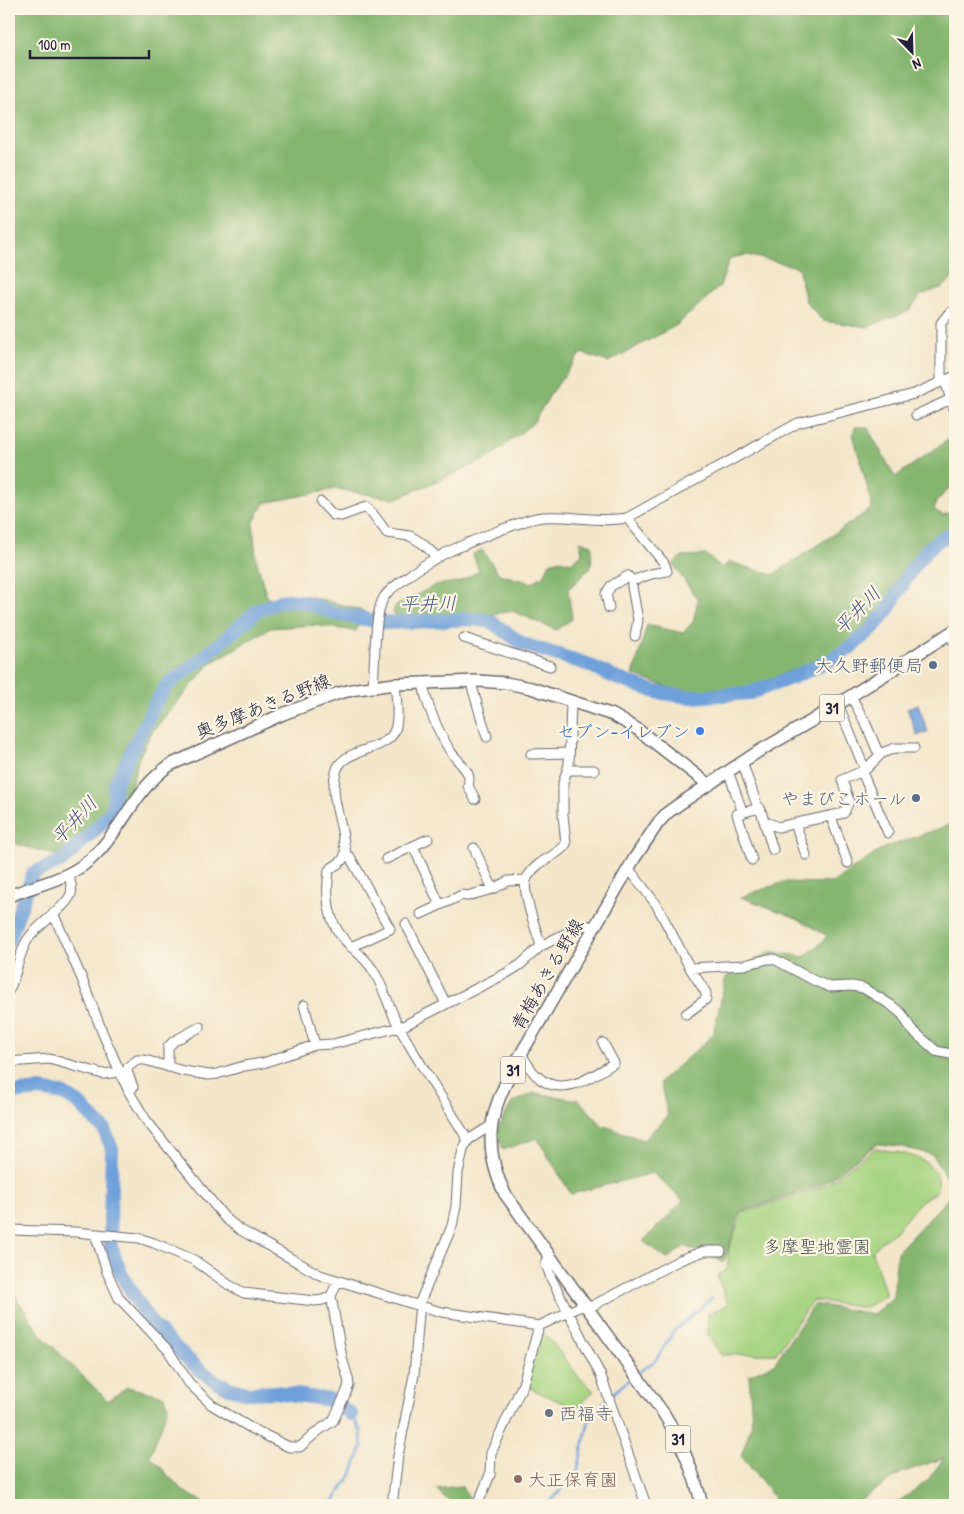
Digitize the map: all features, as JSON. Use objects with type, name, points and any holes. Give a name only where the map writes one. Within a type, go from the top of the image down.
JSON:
[{"type":"main road","name":"青梅あきる野線","points":[[700,1505],[694,1478],[682,1446],[664,1414],[514,1207],[499,1181],[492,1156],[492,1125],[500,1096],[594,928],[650,832],[661,818],[742,762],[953,631]]},
{"type":"main road","name":"奥多摩あきる野線","points":[[12,894],[63,877],[96,854],[111,838],[141,792],[155,776],[170,765],[304,705],[373,686],[470,680],[519,685],[605,712],[633,726],[709,785]]},
{"type":"street","points":[[954,311],[949,313],[941,323],[943,382],[955,412]]},
{"type":"street","points":[[373,686],[382,601],[386,594],[417,569],[437,556],[533,518],[555,516],[616,520],[627,518],[798,423],[914,394],[955,376]]},
{"type":"street","points":[[916,415],[951,399]]},
{"type":"street","points":[[321,502],[333,515],[341,516],[366,507],[387,534],[410,536],[422,543],[437,556]]},
{"type":"street","points":[[627,518],[664,563],[667,572],[651,574],[632,581]]},
{"type":"street","points":[[609,608],[606,594],[611,586],[628,576],[632,581],[638,620],[635,636]]},
{"type":"street","points":[[953,631],[955,645]]},
{"type":"street","points":[[464,638],[550,666]]},
{"type":"street","points":[[470,680],[487,737]]},
{"type":"street","points":[[423,682],[424,693],[440,731],[450,751],[468,774],[468,786],[475,799]]},
{"type":"street","points":[[395,684],[396,726],[392,735],[386,741],[347,757],[339,764],[337,770],[334,795],[338,818],[342,828],[345,854],[340,863],[329,870],[326,892],[330,911],[342,938],[359,953],[373,970],[399,1027],[468,1140]]},
{"type":"street","points":[[851,696],[877,750],[882,754]]},
{"type":"street","points":[[541,946],[527,900],[526,880],[546,858],[560,852],[566,844],[563,815],[563,783],[569,753],[571,702]]},
{"type":"street","points":[[838,704],[888,833]]},
{"type":"street","points":[[764,821],[778,827],[844,813],[849,801],[842,780],[864,771],[882,754],[895,748],[914,748]]},
{"type":"street","points":[[531,754],[569,753]]},
{"type":"street","points":[[742,762],[758,808],[760,808],[773,850]]},
{"type":"street","points":[[567,770],[594,770]]},
{"type":"street","points":[[728,771],[743,813]]},
{"type":"street","points":[[752,860],[737,814],[758,808]]},
{"type":"street","points":[[831,817],[848,863]]},
{"type":"street","points":[[795,823],[806,855]]},
{"type":"street","points":[[386,859],[428,839]]},
{"type":"street","points":[[413,846],[440,905]]},
{"type":"street","points":[[474,848],[493,889]]},
{"type":"street","points":[[345,854],[350,857],[390,929],[351,947]]},
{"type":"street","points":[[629,869],[656,904],[690,968],[706,993],[706,999],[686,1014]]},
{"type":"street","points":[[9,990],[28,940],[40,925],[68,901],[71,895],[72,888],[63,877]]},
{"type":"street","points":[[421,914],[462,895],[467,896],[493,889],[508,881],[526,880]]},
{"type":"street","points":[[53,913],[120,1072],[129,1092],[146,1120],[225,1218],[239,1229],[307,1269],[338,1281],[442,1312],[539,1326],[568,1312],[592,1306],[680,1260],[704,1251],[722,1251]]},
{"type":"street","points":[[406,924],[446,1004]]},
{"type":"street","points":[[129,1092],[133,1087],[127,1071],[137,1060],[145,1060],[208,1075],[217,1074],[244,1066],[263,1063],[316,1045],[333,1044],[399,1027],[507,973],[520,965],[541,946],[576,928],[586,925],[594,928]]},
{"type":"street","points":[[690,968],[744,964],[768,958],[774,959],[830,987],[852,986],[863,988],[902,1014],[911,1029],[936,1051],[955,1055]]},
{"type":"street","points":[[304,1005],[316,1045]]},
{"type":"street","points":[[168,1067],[168,1047],[174,1041],[200,1027]]},
{"type":"street","points":[[522,1054],[533,1072],[541,1080],[556,1085],[573,1085],[586,1080],[614,1063],[603,1043]]},
{"type":"street","points":[[9,1062],[50,1059],[103,1074],[120,1072]]},
{"type":"street","points":[[392,1505],[398,1456],[414,1374],[420,1302],[452,1226],[456,1206],[458,1173],[463,1150],[468,1140],[492,1125]]},
{"type":"street","points":[[9,1230],[75,1232],[139,1238],[154,1242],[194,1260],[229,1285],[244,1293],[315,1301],[331,1296]]},
{"type":"street","points":[[98,1235],[107,1272],[119,1298],[168,1350],[189,1383],[212,1405],[281,1444],[295,1448],[300,1447],[333,1421],[349,1385],[342,1358],[331,1296],[338,1281]]},
{"type":"street","points":[[549,1256],[546,1264],[601,1376],[646,1505]]},
{"type":"street","points":[[480,1505],[479,1501],[490,1475],[491,1453],[523,1384],[539,1326]]},
{"type":"green space","points":[[9,9],[955,9],[955,276],[943,287],[921,295],[909,311],[867,327],[823,321],[806,302],[798,267],[747,255],[730,258],[720,286],[677,325],[608,362],[581,353],[552,392],[533,423],[489,458],[395,499],[336,489],[264,503],[253,524],[256,559],[267,598],[309,596],[364,611],[356,631],[315,625],[270,628],[211,663],[152,732],[139,757],[128,798],[59,856],[9,842]]},
{"type":"green space","points":[[855,427],[867,427],[895,477],[955,435],[955,482],[936,502],[934,510],[943,515],[955,511],[955,528],[918,558],[872,619],[839,651],[748,688],[679,691],[633,675],[647,625],[683,633],[693,622],[698,600],[673,564],[682,556],[707,555],[721,568],[730,562],[773,575],[871,509],[872,505],[853,434]]},
{"type":"green space","points":[[580,541],[592,545],[591,567],[568,590],[572,619],[556,630],[512,611],[478,617],[398,616],[393,614],[395,606],[436,585],[459,582],[479,571],[473,554],[482,550],[499,574],[532,583],[544,575],[550,563],[561,560],[571,563],[582,554]]},
{"type":"green space","points":[[955,823],[955,1505],[894,1505],[927,1481],[944,1458],[901,1473],[853,1505],[778,1505],[769,1490],[741,1456],[752,1423],[749,1375],[774,1364],[814,1304],[873,1314],[893,1297],[897,1252],[954,1192],[933,1155],[898,1146],[877,1144],[823,1184],[740,1212],[724,1262],[685,1246],[667,1259],[643,1241],[683,1201],[653,1173],[571,1194],[537,1138],[503,1150],[496,1131],[512,1103],[534,1093],[579,1100],[602,1125],[643,1140],[668,1116],[660,1082],[713,1035],[726,977],[771,951],[804,957],[827,936],[797,918],[741,897],[784,882],[832,883],[884,848]]},
{"type":"green space","name":"多摩聖地霊園","points":[[876,1148],[903,1153],[929,1164],[938,1180],[937,1191],[920,1202],[895,1232],[882,1241],[872,1252],[886,1295],[865,1308],[812,1300],[776,1354],[721,1355],[708,1335],[708,1314],[728,1304],[717,1275],[727,1270],[729,1248],[742,1213],[824,1186]]},
{"type":"green space","points":[[9,1286],[41,1335],[108,1401],[127,1387],[165,1396],[168,1408],[150,1456],[183,1491],[209,1505],[9,1505]]},
{"type":"green space","points":[[541,1331],[578,1376],[594,1391],[584,1400],[579,1410],[525,1386]]},
{"type":"green space","points":[[461,1486],[475,1505],[452,1505],[436,1489]]},
{"type":"water","points":[[918,704],[928,732],[917,736],[907,708]]},
{"type":"waterway","name":"平井川","points":[[9,940],[33,873],[62,861],[99,826],[113,809],[115,784],[157,700],[168,684],[203,658],[258,610],[281,601],[289,600],[305,602],[337,614],[387,623],[472,619],[490,621],[523,644],[587,664],[616,678],[656,692],[690,697],[750,693],[829,661],[851,647],[873,628],[887,611],[912,569],[926,551],[939,540],[955,532]]},
{"type":"waterway","points":[[9,1093],[40,1090],[64,1094],[79,1104],[104,1129],[112,1149],[111,1247],[122,1276],[150,1322],[163,1336],[201,1371],[229,1388],[247,1393],[276,1392],[330,1400],[351,1414]]},
{"type":"waterway","points":[[639,1372],[656,1360],[674,1331],[712,1298]]},
{"type":"waterway","points":[[610,1396],[632,1377]]},
{"type":"waterway","points":[[547,1505],[577,1473],[589,1420],[606,1400]]},
{"type":"waterway","points":[[331,1505],[352,1474],[362,1447],[361,1431],[351,1414]]},
{"type":"place","name":"大久野郵便局","points":[[933,665]]},
{"type":"place","name":"セブン-イレブン","points":[[700,731]]},
{"type":"place","name":"やまびこホール","points":[[916,798]]},
{"type":"place","name":"西福寺","points":[[549,1413]]},
{"type":"place","name":"大正保育園","points":[[518,1479]]}]
